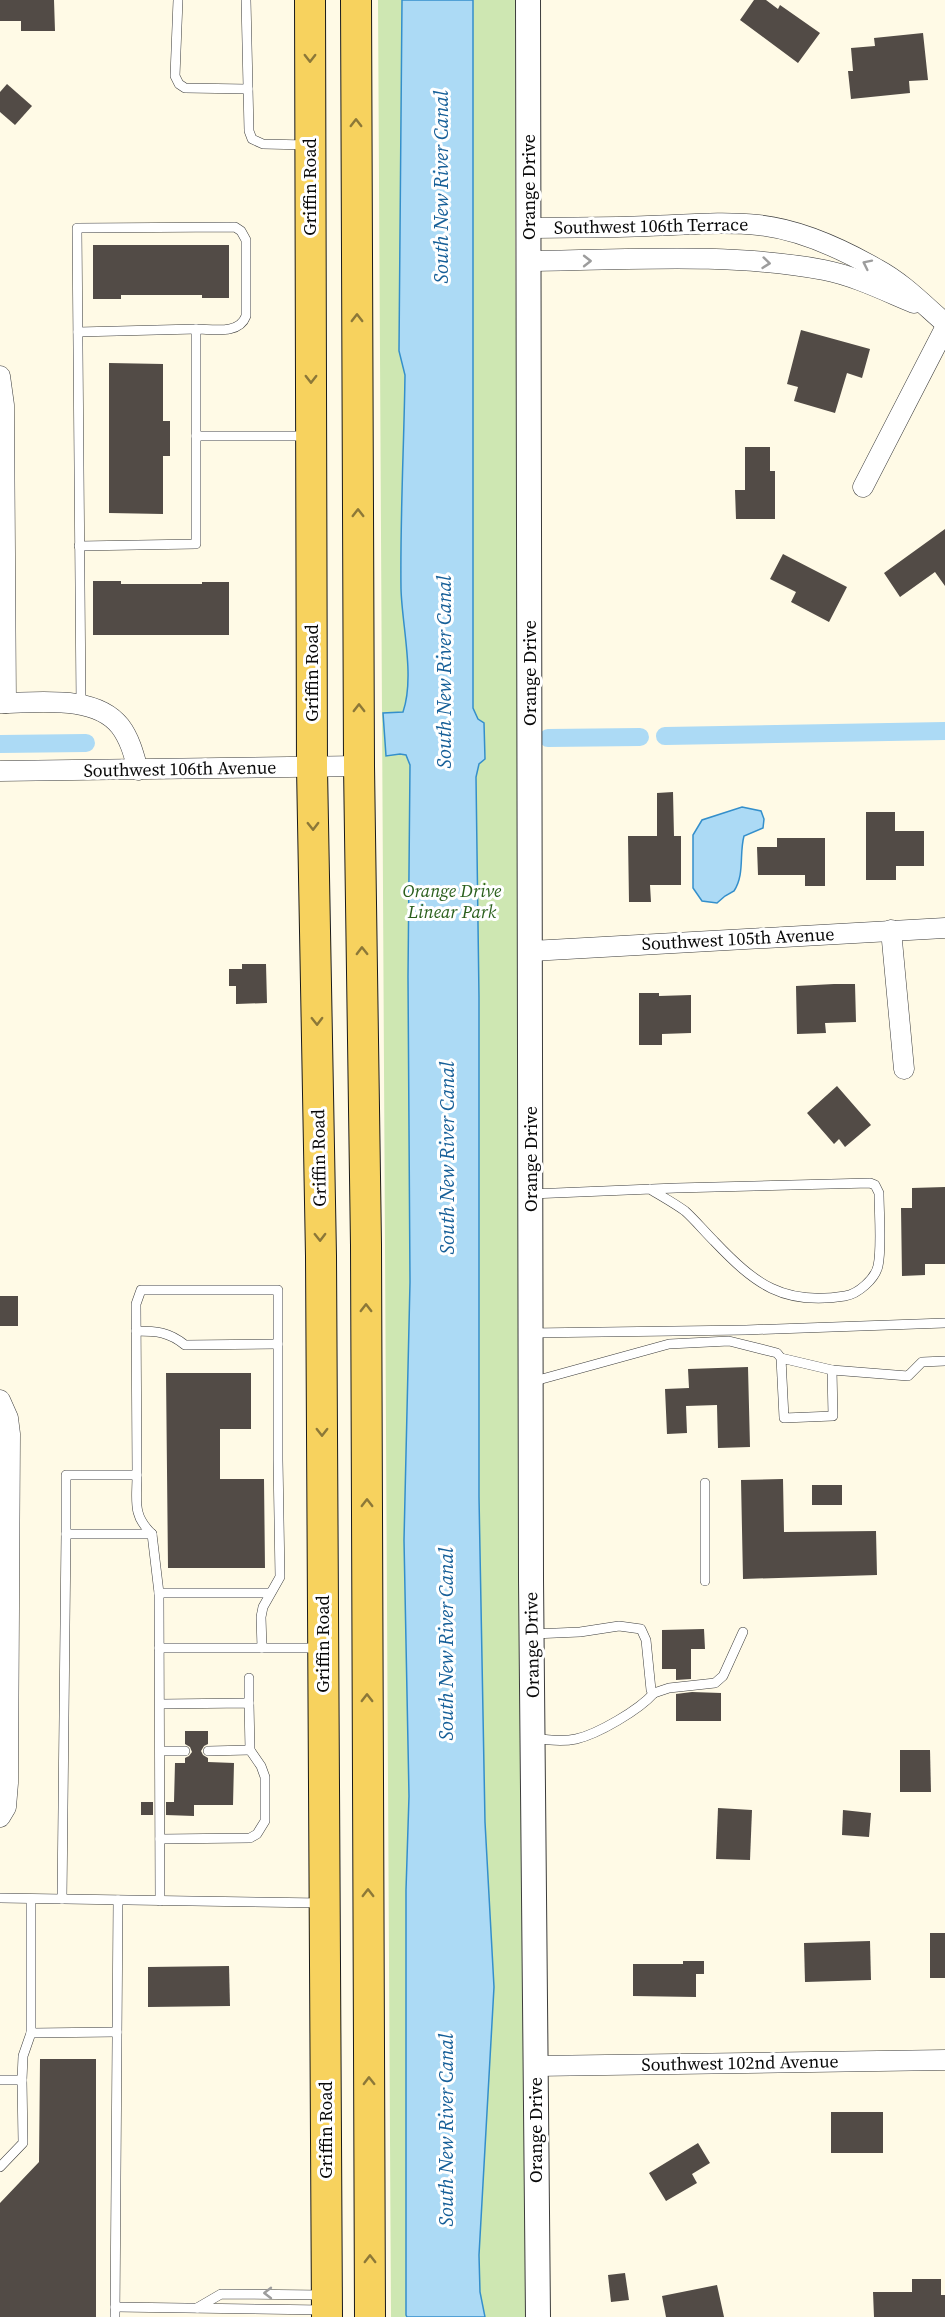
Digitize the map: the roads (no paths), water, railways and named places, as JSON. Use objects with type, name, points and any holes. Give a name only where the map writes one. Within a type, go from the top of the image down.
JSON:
[{"type":"main road","name":"Griffin Road","points":[[310,0],[312,768],[321,1268],[327,2308]]},
{"type":"main road","points":[[356,0],[359,766],[366,1245],[370,2317]]},
{"type":"main road","points":[[323,1754],[341,1790],[349,1800],[368,1813]]},
{"type":"main road","points":[[324,1903],[336,1907],[346,1918],[368,1994]]},
{"type":"street","name":"Orange Drive","points":[[528,0],[532,1634],[538,2317]]},
{"type":"street","name":"Southwest 106th Terrace","points":[[529,228],[714,223],[759,225],[797,234],[878,269],[904,286],[938,317]]},
{"type":"street","name":"Southwest 106th Terrace","points":[[529,261],[712,260],[759,262],[825,270],[856,279],[938,317]]},
{"type":"street","points":[[862,487],[945,328]]},
{"type":"street","points":[[0,375],[4,405],[3,703],[81,704],[109,715],[121,727],[131,746],[138,770]]},
{"type":"street","name":"Southwest 106th Avenue","points":[[0,771],[359,766]]},
{"type":"street","name":"Southwest 105th Avenue","points":[[531,951],[945,928]]},
{"type":"street","points":[[891,930],[904,1069]]},
{"type":"street","points":[[0,1817],[6,1807],[8,1790],[10,1434],[2,1395]]},
{"type":"street","name":"Southwest 102nd Avenue","points":[[536,2066],[945,2060]]},
{"type":"lane","points":[[178,0],[175,76],[179,84],[185,88],[248,89]]},
{"type":"lane","points":[[246,0],[249,130],[252,139],[263,144],[310,145]]},
{"type":"lane","points":[[78,332],[236,328],[243,324],[246,316],[246,240],[242,231],[235,227],[77,228],[81,704]]},
{"type":"lane","points":[[79,546],[196,544],[196,329]]},
{"type":"lane","points":[[196,436],[311,436]]},
{"type":"lane","points":[[531,1194],[650,1189],[870,1183],[875,1185],[879,1193],[878,1268],[858,1291],[850,1295],[805,1298],[774,1291],[748,1275],[685,1211],[650,1189]]},
{"type":"lane","points":[[160,1900],[159,1593],[152,1534],[141,1524],[137,1508],[136,1304],[141,1290],[278,1290],[280,1577],[270,1593],[261,1617],[262,1648]]},
{"type":"lane","points":[[531,1333],[746,1330],[945,1323]]},
{"type":"lane","points":[[136,1331],[161,1331],[175,1337],[185,1345],[278,1344]]},
{"type":"lane","points":[[531,1382],[669,1344],[729,1341],[777,1353],[782,1358],[832,1370],[908,1376],[922,1362],[945,1361]]},
{"type":"lane","points":[[782,1358],[784,1418],[832,1416],[832,1370]]},
{"type":"lane","points":[[62,1899],[66,1475],[137,1475]]},
{"type":"lane","points":[[705,1483],[705,1581]]},
{"type":"lane","points":[[66,1534],[152,1534]]},
{"type":"lane","points":[[159,1593],[270,1593]]},
{"type":"lane","points":[[532,1634],[580,1632],[620,1626],[640,1629],[646,1641],[651,1690],[654,1693]]},
{"type":"lane","points":[[533,1738],[565,1741],[592,1734],[646,1702],[654,1693],[678,1686],[715,1683],[723,1676],[743,1632]]},
{"type":"lane","points":[[159,1648],[323,1648]]},
{"type":"lane","points":[[160,1839],[250,1838],[257,1834],[265,1821],[265,1777],[261,1766],[250,1750],[249,1678]]},
{"type":"lane","points":[[160,1704],[249,1703]]},
{"type":"lane","points":[[208,1751],[250,1750]]},
{"type":"lane","points":[[160,1751],[185,1751]]},
{"type":"lane","points":[[0,1898],[324,1903]]},
{"type":"lane","points":[[0,2167],[23,2143],[23,2056],[32,2033],[31,1899]]},
{"type":"lane","points":[[115,2317],[118,1900]]},
{"type":"lane","points":[[32,2033],[117,2032]]},
{"type":"lane","points":[[0,2080],[22,2080]]},
{"type":"lane","points":[[197,2308],[221,2294],[327,2308]]},
{"type":"lane","points":[[116,2307],[327,2308]]},
{"type":"water","name":"South New River Canal","points":[[402,0],[473,0],[473,708],[478,719],[484,723],[485,759],[479,764],[476,777],[479,997],[479,1497],[485,1822],[494,1987],[479,2255],[480,2292],[485,2317],[407,2317],[406,2315],[406,1890],[409,1796],[404,1540],[410,1282],[408,977],[410,765],[406,755],[386,756],[383,713],[403,712],[408,683],[401,589],[405,375],[399,351]]},
{"type":"water","points":[[742,807],[761,811],[764,819],[763,828],[744,836],[740,878],[734,891],[717,903],[702,901],[693,888],[693,835],[702,820]]},
{"type":"waterway","points":[[665,736],[945,731]]},
{"type":"waterway","points":[[548,738],[640,737]]},
{"type":"waterway","points":[[0,744],[86,743]]},
{"type":"park label","name":"Orange Drive Linear Park","points":[[452,901]]}]
